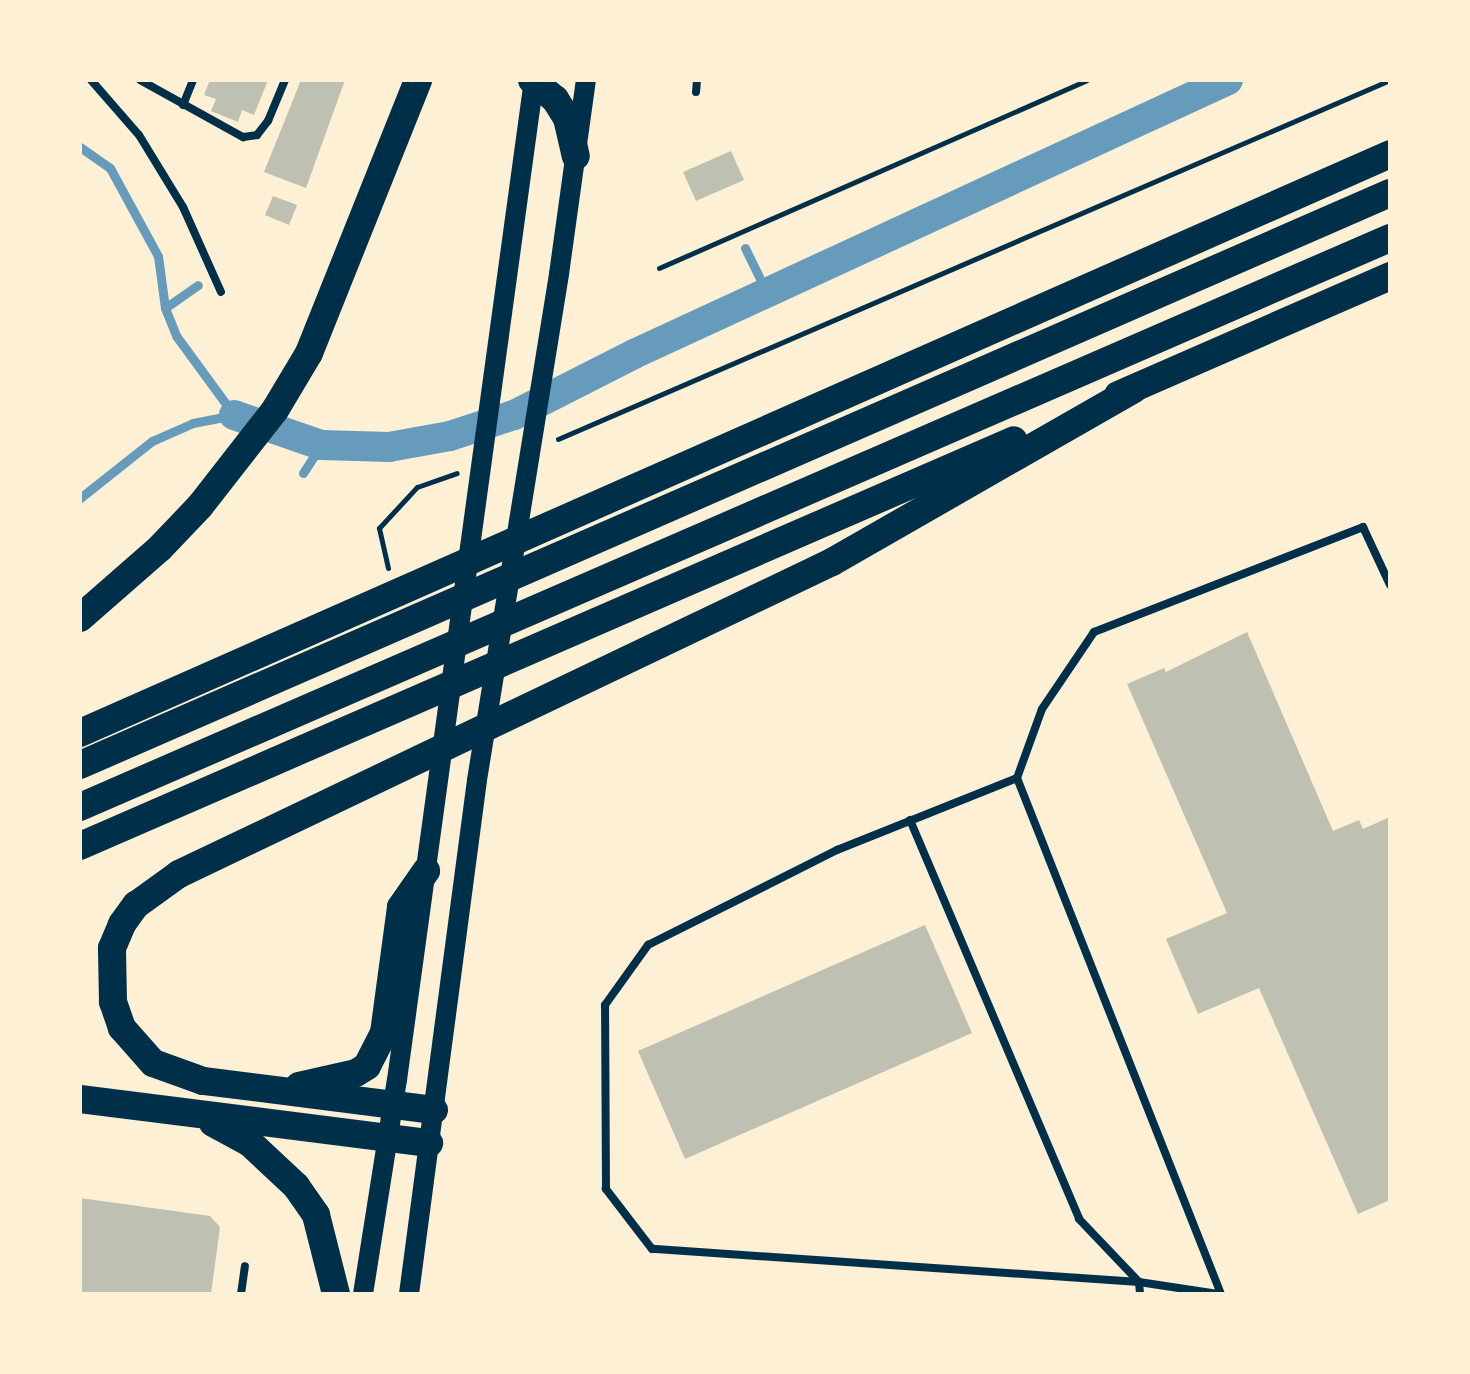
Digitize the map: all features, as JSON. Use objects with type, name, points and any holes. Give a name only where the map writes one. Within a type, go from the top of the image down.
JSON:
[{"type":"highway","points":[[80,618],[160,548],[237,463],[310,353],[418,80]]},
{"type":"highway","points":[[406,110],[442,80]]},
{"type":"highway","points":[[533,80],[555,99],[567,118],[576,156]]},
{"type":"highway","points":[[80,732],[1390,154]]},
{"type":"highway","points":[[80,765],[1390,193]]},
{"type":"highway","points":[[80,807],[1390,238]]},
{"type":"highway","points":[[80,846],[1390,276]]},
{"type":"highway","points":[[434,1110],[176,1073],[153,1063],[122,1028],[113,1002],[112,948],[122,924],[155,889],[832,562],[1134,388]]},
{"type":"highway","points":[[278,1090],[356,1073],[366,1066],[384,1033],[402,906],[426,871]]},
{"type":"highway","points":[[80,1099],[430,1143]]},
{"type":"highway","points":[[199,1116],[250,1143],[296,1186],[316,1215],[336,1294]]},
{"type":"main road","points":[[363,1294],[394,1105],[533,80]]},
{"type":"main road","points":[[409,1294],[477,780],[560,274],[586,80]]},
{"type":"lane","points":[[91,80],[139,135],[183,207],[221,292]]},
{"type":"lane","points":[[140,80],[244,137],[258,135],[284,80]]},
{"type":"lane","points":[[183,105],[193,80]]},
{"type":"lane","points":[[696,80],[696,92]]},
{"type":"lane","points":[[1017,778],[837,850],[648,945],[605,1006],[606,1189],[652,1249],[1139,1282],[1220,1294],[1017,778],[1042,709],[1094,632],[1362,527],[1390,585]]},
{"type":"lane","points":[[910,820],[1080,1219],[1139,1282],[1140,1294]]},
{"type":"lane","points":[[240,1294],[245,1266]]},
{"type":"path","points":[[659,268],[1087,80]]},
{"type":"path","points":[[543,444],[1390,80]]},
{"type":"path","points":[[394,595],[379,528],[417,487],[471,468]]},
{"type":"building","points":[[210,80],[268,80],[254,115],[242,110],[238,122],[211,111],[216,99],[204,95]]},
{"type":"building","points":[[301,80],[345,80],[306,188],[264,172]]},
{"type":"building","points":[[731,151],[744,180],[696,201],[683,172]]},
{"type":"building","points":[[273,196],[297,205],[289,225],[265,215]]},
{"type":"building","points":[[1247,632],[1333,831],[1359,820],[1363,829],[1390,817],[1390,1200],[1358,1214],[1259,988],[1198,1014],[1166,939],[1227,913],[1127,684],[1164,668],[1166,672]]},
{"type":"building","points":[[925,925],[972,1033],[685,1159],[638,1051]]},
{"type":"building","points":[[80,1198],[210,1216],[220,1227],[211,1294],[80,1294]]},
{"type":"waterway","points":[[234,415],[321,445],[389,447],[450,436],[514,415],[634,354],[1228,80]]},
{"type":"waterway","points":[[80,147],[110,168],[158,256],[165,308],[177,337],[234,415],[193,423],[152,441],[80,498]]},
{"type":"waterway","points":[[745,248],[768,295]]},
{"type":"waterway","points":[[165,308],[198,285]]},
{"type":"waterway","points":[[303,473],[321,445]]}]
